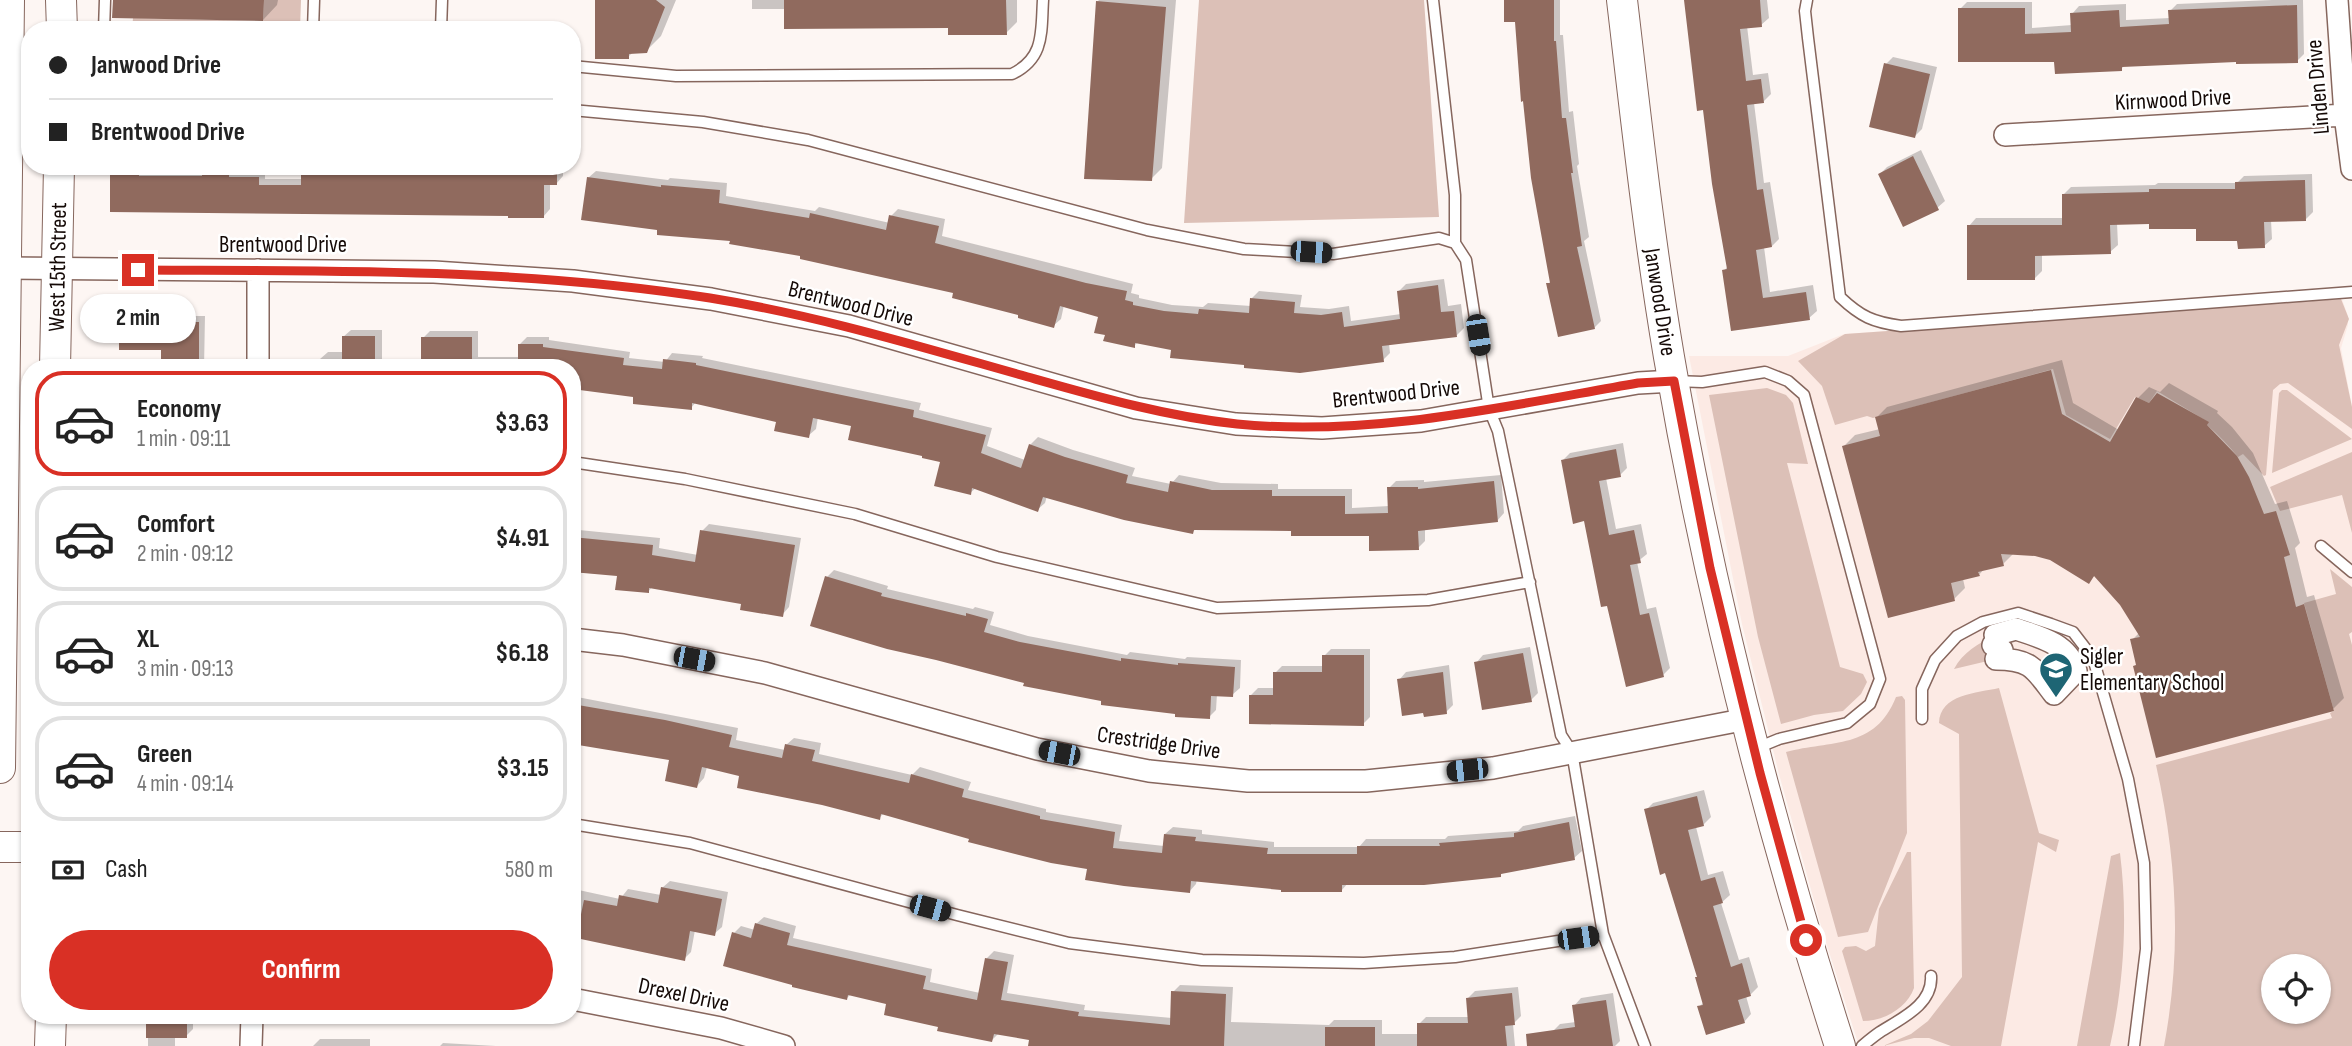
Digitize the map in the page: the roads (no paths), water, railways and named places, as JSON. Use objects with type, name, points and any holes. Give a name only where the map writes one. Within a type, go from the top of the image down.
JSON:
[{"type":"street","points":[[61,0],[62,21]]},
{"type":"street","name":"Janwood Drive","points":[[1622,0],[1643,187],[1674,381],[1710,568],[1798,914],[1840,1046]]},
{"type":"street","name":"Linden Drive","points":[[2337,0],[2345,115],[2352,169]]},
{"type":"street","points":[[0,768],[6,8]]},
{"type":"street","name":"Kirnwood Drive","points":[[2005,135],[2345,115]]},
{"type":"street","name":"West 15th Street","points":[[55,359],[59,175]]},
{"type":"street","name":"Brentwood Drive","points":[[2,268],[434,272],[573,281],[711,299],[849,326],[1136,408],[1236,424],[1322,428],[1421,421],[1638,383],[1674,381]]},
{"type":"street","points":[[258,270],[258,359]]},
{"type":"street","name":"Crestridge Drive","points":[[581,640],[623,645],[765,673],[1037,748],[1149,771],[1248,781],[1366,781],[1493,768],[1747,719]]},
{"type":"street","points":[[0,847],[21,847]]},
{"type":"street","name":"Drexel Drive","points":[[581,1001],[721,1028],[784,1046]]},
{"type":"street","points":[[50,1046],[51,1024]]},
{"type":"street","points":[[251,1024],[251,1046]]},
{"type":"lane","points":[[104,21],[105,0]]},
{"type":"lane","points":[[313,21],[314,0]]},
{"type":"lane","points":[[441,21],[442,0]]},
{"type":"lane","points":[[581,67],[676,76],[1012,74],[1031,61],[1038,49],[1043,0]]},
{"type":"lane","points":[[1433,0],[1455,195],[1455,243],[1466,260],[1489,409],[1498,431],[1561,735],[1572,752],[1603,934],[1645,1046]]},
{"type":"lane","points":[[1808,0],[1805,11],[1806,25],[1840,297],[1856,313],[1876,323],[1901,326],[2352,292]]},
{"type":"lane","points":[[581,111],[704,122],[808,140],[1147,230],[1244,248],[1333,254],[1438,238],[1455,243]]},
{"type":"lane","points":[[1674,381],[1702,382],[1765,372],[1788,381],[1804,395],[1880,680],[1870,704],[1847,723],[1779,739],[1754,749]]},
{"type":"lane","points":[[581,463],[685,479],[855,514],[997,557],[1217,608],[1428,600],[1530,582]]},
{"type":"lane","points":[[2321,546],[2352,572]]},
{"type":"lane","points":[[1922,719],[1922,690],[1935,660],[1956,636],[1983,622],[2018,613],[2073,632],[2093,658],[2128,779],[2144,863],[2147,949],[2134,1046]]},
{"type":"lane","points":[[581,825],[690,843],[943,912],[1069,943],[1202,960],[1364,963],[1455,957],[1603,934]]},
{"type":"lane","points":[[1862,1046],[1880,1032],[1898,1023],[1921,1004],[1931,976]]},
{"type":"place","name":"Sigler Elementary School","points":[[2056,699]]}]
